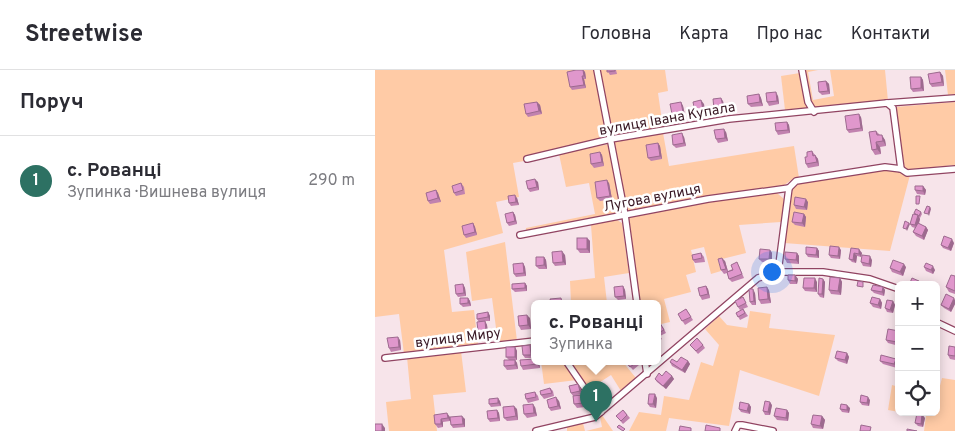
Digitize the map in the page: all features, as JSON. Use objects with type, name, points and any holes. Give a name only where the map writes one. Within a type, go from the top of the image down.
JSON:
[{"type":"street","points":[[597,70],[625,215],[637,300]]},
{"type":"street","points":[[802,70],[808,102],[814,112]]},
{"type":"street","points":[[887,103],[955,98]]},
{"type":"street","points":[[887,103],[893,108],[901,169]]},
{"type":"street","name":"вулиця Івана Купала","points":[[527,159],[611,140],[729,119],[785,112],[814,112],[887,103]]},
{"type":"street","name":"Лугова вулиця","points":[[520,235],[708,199],[789,188],[796,181],[885,167],[901,169],[907,173],[955,169]]},
{"type":"street","points":[[778,272],[789,188]]},
{"type":"street","points":[[661,362],[758,278],[778,272],[823,272],[870,279],[895,288]]},
{"type":"street","points":[[940,324],[955,331]]},
{"type":"street","name":"вулиця Миру","points":[[385,358],[531,341]]},
{"type":"street","points":[[569,365],[601,412]]},
{"type":"street","points":[[646,365],[647,374]]},
{"type":"street","points":[[536,431],[595,417],[657,365]]},
{"type":"street","points":[[735,431],[738,425],[742,425],[773,431]]},
{"type":"shaded area","points":[[375,70],[594,70],[608,138],[524,157],[524,161],[513,163],[519,197],[496,202],[503,233],[444,250],[452,312],[474,310],[478,345],[404,354],[399,314],[375,317]]},
{"type":"shaded area","points":[[599,70],[665,70],[668,91],[658,93],[663,128],[613,137]]},
{"type":"shaded area","points":[[803,70],[818,70],[808,72],[813,100],[834,96],[830,70],[885,70],[888,101],[814,109],[810,101]]},
{"type":"shaded area","points":[[945,70],[955,70],[955,94],[948,95]]},
{"type":"shaded area","points":[[800,73],[811,110],[785,110],[781,76]]},
{"type":"shaded area","points":[[955,102],[955,165],[907,170],[903,167],[895,107]]},
{"type":"shaded area","points":[[663,133],[669,166],[794,146],[799,178],[794,178],[783,186],[627,212],[614,141]]},
{"type":"shaded area","points":[[609,144],[623,212],[526,232],[526,228],[595,214],[589,183],[566,187],[559,154]]},
{"type":"shaded area","points":[[885,170],[899,171],[905,176],[910,175],[890,251],[784,243],[793,188],[797,183]]},
{"type":"shaded area","points":[[777,193],[784,199],[781,222],[739,225],[746,253],[718,260],[721,271],[711,274],[704,247],[691,250],[696,272],[686,275],[691,292],[664,299],[670,322],[661,324],[661,300],[639,300],[628,218],[708,201]]},
{"type":"shaded area","points":[[617,220],[622,223],[629,273],[604,277],[607,300],[571,300],[570,281],[595,278],[591,225]]},
{"type":"shaded area","points":[[505,242],[517,341],[498,343],[492,298],[472,301],[466,252]]},
{"type":"shaded area","points":[[750,311],[771,314],[769,328],[835,335],[819,396],[740,370],[729,426],[669,418],[666,431],[629,431],[639,412],[661,415],[664,396],[689,400],[701,362],[713,366],[719,345],[705,329],[719,316],[727,325],[747,328]]},
{"type":"shaded area","points":[[461,351],[466,392],[433,395],[437,431],[389,431],[386,402],[411,399],[407,357]]},
{"type":"shaded area","points":[[542,365],[566,365],[577,380],[544,384]]},
{"type":"shaded area","points":[[571,365],[625,365],[636,378],[621,391],[611,375],[594,386],[606,404],[600,408]]},
{"type":"shaded area","points":[[942,378],[955,380],[955,431],[924,431],[926,416],[940,416],[940,386]]},
{"type":"shaded area","points":[[892,385],[895,386],[895,411],[888,410]]},
{"type":"shaded area","points":[[602,415],[613,431],[586,431],[602,427],[600,417]]},
{"type":"shaded area","points":[[583,423],[585,431],[567,431],[567,427]]},
{"type":"building","points":[[583,70],[584,85],[570,87],[567,72]]},
{"type":"building","points":[[940,72],[942,82],[930,84],[928,74]]},
{"type":"building","points":[[910,77],[921,77],[921,88],[911,89]]},
{"type":"building","points":[[826,81],[828,91],[819,92],[818,82]]},
{"type":"building","points":[[776,92],[777,101],[767,102],[766,93]]},
{"type":"building","points":[[759,94],[760,102],[748,104],[747,96]]},
{"type":"building","points":[[721,98],[723,107],[714,109],[713,99]]},
{"type":"building","points":[[701,100],[703,110],[695,112],[693,102]]},
{"type":"building","points":[[537,102],[539,111],[526,114],[524,104]]},
{"type":"building","points":[[681,102],[683,112],[672,114],[670,104]]},
{"type":"building","points":[[859,114],[861,128],[847,130],[845,116]]},
{"type":"building","points":[[787,122],[788,130],[776,131],[775,123]]},
{"type":"building","points":[[724,129],[725,138],[716,139],[714,130]]},
{"type":"building","points":[[876,131],[877,135],[882,135],[883,141],[876,142],[877,149],[872,150],[869,132]]},
{"type":"building","points":[[682,133],[684,143],[673,145],[672,135]]},
{"type":"building","points":[[658,143],[660,156],[648,158],[646,145]]},
{"type":"building","points":[[812,151],[817,162],[806,164],[805,157],[807,157],[807,152]]},
{"type":"building","points":[[600,152],[602,162],[591,164],[590,154]]},
{"type":"building","points":[[535,179],[537,187],[528,189],[526,181]]},
{"type":"building","points":[[607,180],[610,196],[597,198],[595,182]]},
{"type":"building","points":[[461,183],[463,190],[454,193],[452,186]]},
{"type":"building","points":[[915,186],[923,186],[923,191],[915,190]]},
{"type":"building","points":[[436,190],[438,198],[428,201],[426,193]]},
{"type":"building","points":[[515,195],[516,202],[509,203],[508,196]]},
{"type":"building","points":[[916,196],[920,196],[919,204],[916,204]]},
{"type":"building","points":[[795,197],[806,199],[804,207],[794,205]]},
{"type":"building","points":[[927,206],[930,207],[928,214],[924,213]]},
{"type":"building","points":[[916,209],[921,212],[919,216],[914,213]]},
{"type":"building","points":[[513,212],[515,221],[507,223],[505,214]]},
{"type":"building","points":[[794,212],[804,214],[802,223],[792,222]]},
{"type":"building","points":[[913,214],[918,215],[915,225],[910,224]]},
{"type":"building","points":[[905,221],[909,223],[906,229],[903,228]]},
{"type":"building","points":[[473,223],[475,232],[464,235],[462,226]]},
{"type":"building","points":[[918,223],[926,227],[922,236],[913,232]]},
{"type":"building","points":[[944,236],[952,239],[948,248],[941,245]]},
{"type":"building","points":[[577,238],[587,238],[587,249],[577,249]]},
{"type":"building","points":[[830,246],[839,247],[838,256],[829,255]]},
{"type":"building","points":[[806,247],[817,248],[816,255],[806,254]]},
{"type":"building","points":[[851,248],[859,249],[859,254],[854,253],[853,260],[849,259]]},
{"type":"building","points":[[760,249],[770,250],[769,259],[759,259]]},
{"type":"building","points":[[562,251],[563,262],[553,263],[552,252]]},
{"type":"building","points":[[785,252],[797,253],[796,260],[785,259]]},
{"type":"building","points":[[701,253],[702,258],[693,260],[692,255]]},
{"type":"building","points":[[862,255],[870,256],[869,264],[861,262]]},
{"type":"building","points":[[536,257],[544,257],[544,265],[536,266]]},
{"type":"building","points":[[722,258],[726,269],[721,270],[718,259]]},
{"type":"building","points":[[893,260],[904,264],[900,272],[890,268]]},
{"type":"building","points":[[737,262],[742,274],[729,279],[727,272],[733,270],[731,265]]},
{"type":"building","points":[[523,263],[524,273],[514,274],[513,264]]},
{"type":"building","points":[[926,263],[933,266],[931,270],[924,267]]},
{"type":"building","points":[[788,275],[795,275],[795,281],[788,280]]},
{"type":"building","points":[[951,275],[955,276],[955,291],[946,287]]},
{"type":"building","points":[[830,277],[840,278],[838,291],[829,290]]},
{"type":"building","points":[[804,278],[815,278],[814,288],[803,288]]},
{"type":"building","points":[[819,278],[823,279],[822,294],[818,294]]},
{"type":"building","points":[[858,281],[863,282],[863,287],[857,286]]},
{"type":"building","points":[[525,283],[525,288],[512,289],[512,284]]},
{"type":"building","points":[[463,284],[464,293],[456,294],[455,285]]},
{"type":"building","points":[[873,285],[883,287],[882,292],[871,290]]},
{"type":"building","points":[[623,286],[624,296],[615,297],[614,287]]},
{"type":"building","points":[[706,286],[708,294],[700,296],[698,288]]},
{"type":"building","points":[[767,287],[768,299],[759,300],[758,288]]},
{"type":"building","points":[[749,289],[753,289],[754,301],[750,302]]},
{"type":"building","points":[[946,294],[954,298],[949,309],[941,305]]},
{"type":"building","points":[[743,297],[746,303],[738,307],[735,301]]},
{"type":"building","points":[[872,297],[880,299],[878,305],[870,303]]},
{"type":"building","points":[[460,298],[468,298],[468,303],[460,304]]},
{"type":"building","points":[[561,298],[561,300],[550,300]]},
{"type":"building","points":[[887,300],[893,301],[890,310],[885,308]]},
{"type":"building","points":[[686,309],[691,317],[682,321],[678,314]]},
{"type":"building","points":[[743,309],[745,313],[738,317],[736,313]]},
{"type":"building","points":[[488,312],[488,317],[477,319],[477,314]]},
{"type":"building","points":[[527,315],[528,325],[519,326],[518,316]]},
{"type":"building","points":[[485,321],[486,331],[478,331],[477,322]]},
{"type":"building","points":[[888,329],[895,330],[895,342],[886,340]]},
{"type":"building","points":[[398,337],[399,347],[389,348],[387,338]]},
{"type":"building","points":[[697,338],[703,345],[696,351],[690,345]]},
{"type":"building","points":[[530,345],[531,355],[523,355],[522,346]]},
{"type":"building","points":[[949,346],[955,347],[955,356],[948,355]]},
{"type":"building","points":[[506,347],[515,347],[515,357],[506,357]]},
{"type":"building","points":[[837,351],[847,353],[845,360],[835,358]]},
{"type":"building","points":[[881,355],[895,359],[894,364],[880,361]]},
{"type":"building","points":[[681,357],[688,361],[682,370],[670,362],[672,359],[677,362]]},
{"type":"building","points":[[531,359],[531,365],[521,366],[520,360]]},
{"type":"building","points":[[504,360],[515,360],[515,365],[504,366]]},
{"type":"building","points":[[666,371],[672,376],[663,386],[655,379],[659,373],[662,376]]},
{"type":"building","points":[[601,382],[607,391],[601,395],[595,386]]},
{"type":"building","points":[[578,384],[580,391],[571,393],[569,386]]},
{"type":"building","points":[[550,388],[552,393],[541,395],[540,391]]},
{"type":"building","points":[[535,392],[536,397],[526,399],[525,394]]},
{"type":"building","points":[[649,394],[655,394],[653,404],[648,404]]},
{"type":"building","points":[[581,395],[583,403],[574,404],[573,396]]},
{"type":"building","points":[[861,395],[868,397],[867,403],[860,402]]},
{"type":"building","points":[[556,397],[558,406],[549,408],[547,400]]},
{"type":"building","points":[[498,398],[498,403],[489,404],[489,399]]},
{"type":"building","points":[[765,401],[770,402],[768,412],[763,411]]},
{"type":"building","points":[[740,402],[749,404],[747,411],[739,409]]},
{"type":"building","points":[[533,404],[534,413],[524,414],[523,405]]},
{"type":"building","points":[[841,404],[847,405],[847,410],[840,409]]},
{"type":"building","points":[[514,406],[516,416],[504,418],[503,407]]},
{"type":"building","points":[[776,408],[787,410],[786,418],[774,416]]},
{"type":"building","points":[[497,410],[498,418],[488,419],[487,411]]},
{"type":"building","points":[[623,410],[627,415],[621,421],[616,416]]},
{"type":"building","points":[[447,413],[448,418],[441,419],[441,424],[435,424],[434,415]]},
{"type":"building","points":[[813,415],[822,416],[820,426],[811,424]]},
{"type":"building","points":[[462,416],[463,424],[451,425],[450,417]]},
{"type":"building","points":[[916,416],[922,416],[921,424],[915,423]]},
{"type":"building","points":[[375,424],[382,424],[382,431],[375,431]]},
{"type":"building","points":[[619,425],[625,429],[623,431],[617,427]]},
{"type":"building","points":[[706,425],[720,428],[720,431],[705,431]]},
{"type":"building","points":[[861,425],[871,427],[870,431],[860,431]]},
{"type":"building","points":[[680,426],[691,428],[691,431],[679,431]]},
{"type":"place","name":"с. Рованці","points":[[596,422]]}]
